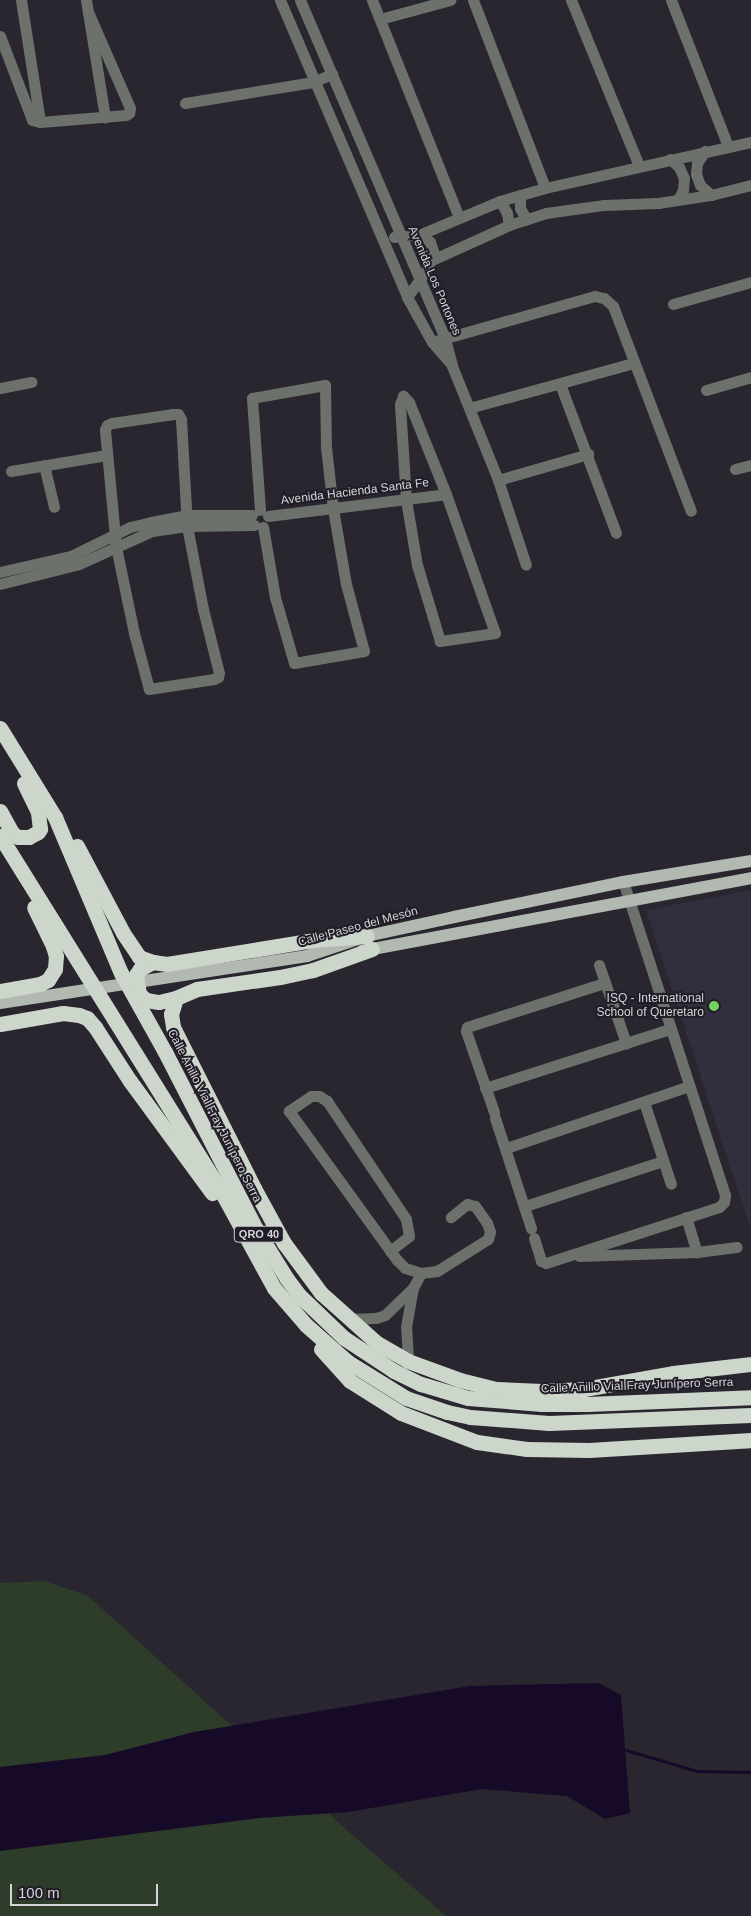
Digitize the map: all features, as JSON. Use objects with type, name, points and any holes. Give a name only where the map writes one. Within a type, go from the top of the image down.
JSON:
[{"type":"highway","points":[[0,811],[12,833],[18,837],[29,837],[40,829],[38,812],[12,762],[3,733]]},
{"type":"highway","name":"Calle Anillo Vial Fray Junípero Serra","points":[[3,733],[55,816],[121,973],[165,1052],[256,1229],[287,1279],[300,1296],[344,1338],[388,1367],[430,1387],[468,1398],[505,1402],[587,1404],[751,1397]]},
{"type":"highway","points":[[55,816],[74,841],[131,945],[140,956],[153,962],[174,963],[313,940],[370,943]]},
{"type":"highway","name":"QRO 40","points":[[0,836],[222,1193],[269,1280],[290,1308],[322,1341],[366,1374],[406,1398],[447,1412],[479,1418],[549,1423],[751,1416]]},
{"type":"highway","points":[[0,991],[44,982],[52,975],[56,963],[53,946],[12,858]]},
{"type":"highway","points":[[153,962],[140,969],[136,975],[139,994],[146,1000],[159,1002],[176,998],[198,989],[280,977],[313,970],[370,943]]},
{"type":"highway","points":[[176,998],[171,1014],[173,1027],[284,1243],[321,1293],[348,1319],[378,1343],[408,1361],[460,1380],[497,1389],[542,1391],[584,1389],[673,1373],[751,1364]]},
{"type":"highway","points":[[0,1024],[63,1014],[87,1018],[150,1109],[249,1244]]},
{"type":"highway","points":[[165,1052],[232,1141]]},
{"type":"highway","points":[[290,1308],[313,1341],[350,1381],[401,1412],[477,1442],[527,1449],[582,1450],[751,1440]]},
{"type":"main road","name":"Calle Paseo del Mesón","points":[[0,1003],[308,961],[370,943],[623,882],[751,861]]},
{"type":"main road","name":"Calle Paseo del Mesón","points":[[370,943],[751,878]]},
{"type":"main road","name":"Calle Paseo del Mesón","points":[[0,1012],[77,994]]},
{"type":"street","points":[[21,0],[40,122]]},
{"type":"street","points":[[86,0],[105,117]]},
{"type":"street","name":"Avenida Los Portones","points":[[280,0],[313,82],[407,297],[432,342],[452,366]]},
{"type":"street","name":"Avenida Los Portones","points":[[300,0],[445,339],[452,366]]},
{"type":"street","points":[[372,0],[459,217]]},
{"type":"street","points":[[380,19],[450,0]]},
{"type":"street","points":[[473,0],[545,188]]},
{"type":"street","points":[[571,0],[638,166]]},
{"type":"street","points":[[671,0],[728,146]]},
{"type":"street","points":[[0,36],[32,120],[40,122],[105,117],[129,113],[130,108],[88,12]]},
{"type":"street","points":[[185,103],[313,82],[332,74]]},
{"type":"street","points":[[383,241],[399,235],[421,234],[500,201],[545,188],[751,142]]},
{"type":"street","points":[[705,151],[697,163],[696,174],[700,185],[711,194]]},
{"type":"street","points":[[670,159],[679,167],[684,178],[684,190],[678,200]]},
{"type":"street","points":[[432,260],[510,225],[561,210],[604,205],[658,203],[711,194],[751,184]]},
{"type":"street","points":[[520,195],[520,208],[526,219]]},
{"type":"street","points":[[500,201],[507,213],[510,225]]},
{"type":"street","points":[[407,297],[419,282],[434,254],[430,242],[421,234]]},
{"type":"street","points":[[673,304],[751,282]]},
{"type":"street","points":[[432,342],[595,296],[604,298],[613,306],[691,512]]},
{"type":"street","points":[[469,408],[634,363]]},
{"type":"street","points":[[452,366],[498,480],[526,565]]},
{"type":"street","points":[[706,390],[751,377]]},
{"type":"street","points":[[0,388],[31,382]]},
{"type":"street","points":[[560,384],[588,454],[616,534]]},
{"type":"street","points":[[325,385],[326,448],[333,509],[346,584],[364,651],[294,663],[275,597],[259,519],[252,398],[325,385]]},
{"type":"street","points":[[403,396],[409,402],[446,494],[495,633],[440,641],[417,565],[406,500],[400,404],[403,396]]},
{"type":"street","points":[[178,414],[181,419],[186,521],[203,609],[219,673],[218,677],[214,679],[150,689],[134,633],[116,547],[107,455],[105,430],[108,425],[178,414]]},
{"type":"street","points":[[498,480],[588,454]]},
{"type":"street","points":[[11,471],[107,455]]},
{"type":"street","points":[[735,469],[751,465]]},
{"type":"street","points":[[44,466],[54,507]]},
{"type":"street","name":"Avenida Hacienda Santa Fe","points":[[0,584],[28,571],[71,556],[130,527],[186,521],[259,519],[446,494]]},
{"type":"street","name":"Avenida Hacienda Santa Fe","points":[[0,572],[28,571],[79,564],[152,531],[186,521]]},
{"type":"street","points":[[604,983],[467,1027],[466,1031],[543,1263],[719,1207],[724,1202],[725,1194],[623,882]]},
{"type":"street","points":[[599,965],[626,1043]]},
{"type":"street","points":[[486,1088],[670,1029]]},
{"type":"street","points":[[506,1148],[689,1086]]},
{"type":"street","points":[[390,1251],[409,1236],[406,1219],[326,1101],[319,1096],[311,1096],[289,1111],[390,1251],[405,1268],[421,1273],[437,1271],[488,1239],[490,1232],[487,1223],[475,1206],[467,1204],[451,1217]]},
{"type":"street","points":[[644,1102],[671,1184]]},
{"type":"street","points":[[525,1206],[663,1161]]},
{"type":"street","points":[[686,1217],[697,1252]]},
{"type":"street","points":[[566,1256],[697,1252],[737,1247]]},
{"type":"street","points":[[408,1361],[406,1327],[413,1288],[421,1273]]},
{"type":"street","points":[[348,1319],[376,1318],[385,1315],[413,1288]]},
{"type":"shaded area","name":"ISQ - International School of Queretaro","points":[[751,890],[751,1230],[646,910]]},
{"type":"shaded area","points":[[599,1683],[621,1695],[630,1813],[605,1819],[567,1796],[482,1789],[348,1812],[260,1818],[0,1851],[0,1767],[105,1755],[194,1732],[470,1686]]},
{"type":"green space","points":[[44,1581],[87,1595],[349,1832],[446,1916],[0,1916],[0,1583]]},
{"type":"waterway","points":[[626,1750],[697,1771],[751,1772]]},
{"type":"place","name":"ISQ - International School of Queretaro","points":[[714,1006]]}]
